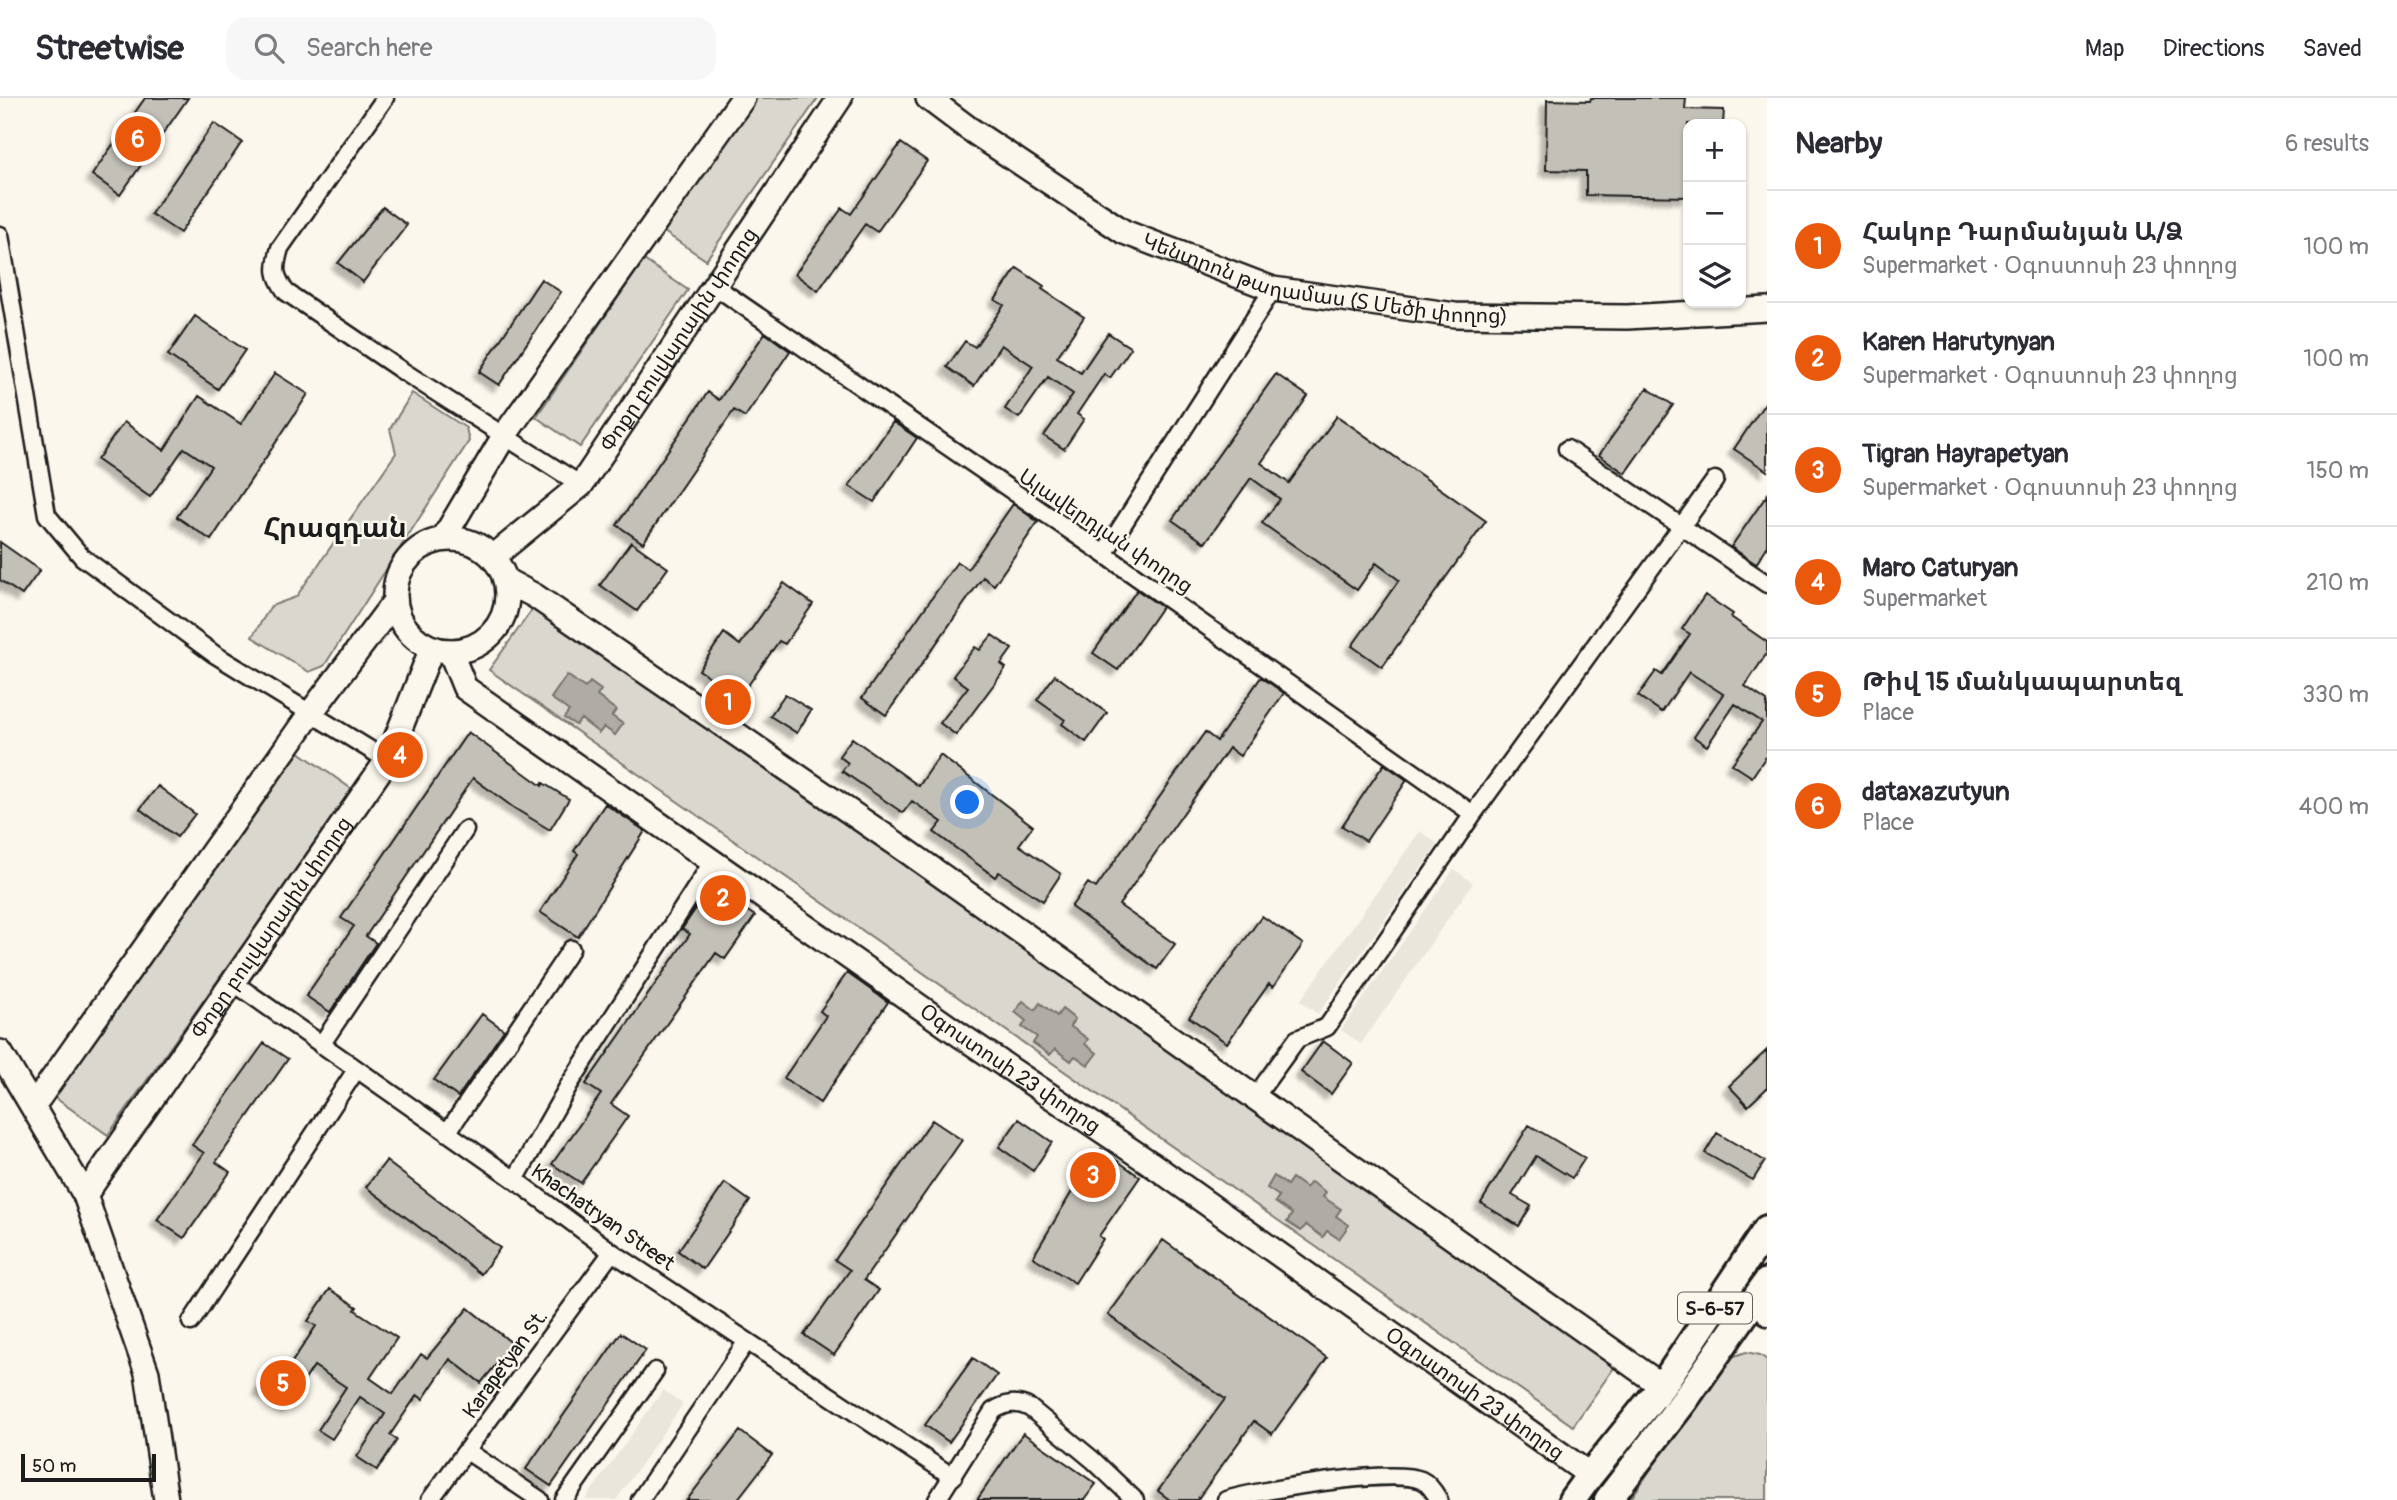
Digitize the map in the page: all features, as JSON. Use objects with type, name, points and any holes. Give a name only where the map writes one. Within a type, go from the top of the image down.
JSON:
[{"type":"main road","name":"Տ-6-57","points":[[1611,1496],[1767,1229]]},
{"type":"main road","name":"Տ-6-57","points":[[1572,1500],[1590,1475],[1763,1299]]},
{"type":"main road","points":[[1590,1475],[1611,1496]]},
{"type":"street","points":[[385,98],[280,248],[276,278],[286,292],[401,370],[582,485]]},
{"type":"street","points":[[443,539],[505,436],[743,98]]},
{"type":"street","name":"Փոքր բուլվարային փողոց","points":[[493,557],[582,485],[840,98]]},
{"type":"street","name":"Կենտրոն թաղամաս (Տ Մեծի փողոց)","points":[[928,98],[968,128],[1124,232],[1273,289],[1455,315],[1627,317],[1767,309]]},
{"type":"street","points":[[0,235],[47,515],[82,557],[214,654],[387,761]]},
{"type":"street","name":"Ալավերդյան փողոց","points":[[713,285],[1104,554],[1474,814]]},
{"type":"street","points":[[1104,554],[1273,289]]},
{"type":"street","points":[[1567,449],[1767,584]]},
{"type":"street","points":[[1255,1097],[1297,1039],[1327,1027],[1474,814],[1715,480]]},
{"type":"street","points":[[443,539],[470,542],[493,557],[506,581],[508,597],[503,618],[490,636],[471,647],[441,649],[419,640],[407,629],[399,616],[396,601],[397,580],[407,561],[423,547],[443,539]]},
{"type":"street","points":[[506,581],[535,596],[904,849],[1673,1393]]},
{"type":"street","points":[[34,1105],[310,714],[396,601]]},
{"type":"street","name":"Փոքր բուլվարային փողոց","points":[[85,1195],[387,761],[441,649]]},
{"type":"street","name":"Օգոստոսի 23 փողոց","points":[[441,649],[465,688],[960,1035],[1150,1163],[1590,1475]]},
{"type":"street","points":[[321,1045],[465,830]]},
{"type":"street","points":[[515,1180],[569,1085],[713,861]]},
{"type":"street","points":[[447,1133],[570,949]]},
{"type":"street","name":"Khachatryan Street","points":[[234,983],[515,1180],[612,1252],[953,1477]]},
{"type":"street","points":[[0,1052],[34,1105],[85,1195],[147,1373],[166,1500]]},
{"type":"street","points":[[191,1322],[356,1070]]},
{"type":"street","name":"Karapetyan St.","points":[[430,1500],[612,1252]]},
{"type":"street","points":[[640,1500],[747,1341]]},
{"type":"street","points":[[564,1500],[655,1371]]},
{"type":"street","points":[[937,1500],[993,1411],[1003,1405],[1020,1403],[1030,1408],[1093,1460],[1135,1500]]},
{"type":"street","points":[[467,1451],[540,1500]]},
{"type":"street","points":[[1226,1500],[1290,1487],[1401,1476],[1422,1480],[1439,1500]]},
{"type":"shaded area","points":[[756,98],[818,98],[706,260],[664,232]]},
{"type":"shaded area","points":[[644,260],[688,290],[580,447],[536,417]]},
{"type":"shaded area","points":[[412,393],[466,428],[469,441],[324,666],[309,672],[252,637],[271,606],[296,597],[396,453],[390,429]]},
{"type":"shaded area","points":[[534,607],[1618,1362],[1573,1426],[489,670]]},
{"type":"shaded area","points":[[567,675],[585,688],[590,682],[601,690],[597,696],[616,710],[612,716],[623,724],[615,735],[604,727],[599,733],[581,719],[576,725],[564,718],[569,711],[551,698]]},
{"type":"shaded area","points":[[299,752],[353,790],[108,1135],[54,1097]]},
{"type":"shaded area","points":[[1420,831],[1438,844],[1318,1014],[1300,1001]]},
{"type":"shaded area","points":[[1454,869],[1473,883],[1361,1044],[1341,1030]]},
{"type":"shaded area","points":[[1023,1001],[1035,1010],[1040,1003],[1057,1016],[1062,1009],[1075,1019],[1070,1026],[1088,1039],[1085,1044],[1097,1053],[1088,1065],[1075,1056],[1071,1061],[1055,1049],[1050,1055],[1033,1043],[1037,1037],[1022,1027],[1026,1021],[1015,1012]]},
{"type":"shaded area","points":[[1274,1176],[1287,1185],[1292,1178],[1306,1188],[1311,1182],[1326,1192],[1323,1197],[1341,1209],[1336,1216],[1349,1225],[1339,1239],[1327,1231],[1323,1237],[1306,1225],[1301,1231],[1287,1222],[1292,1214],[1275,1202],[1279,1196],[1267,1188]]},
{"type":"shaded area","points":[[1746,1352],[1760,1355],[1767,1360],[1767,1500],[1630,1500],[1726,1359]]},
{"type":"shaded area","points":[[663,1390],[683,1404],[616,1500],[585,1500]]},
{"type":"building","points":[[145,98],[188,98],[120,195],[92,175]]},
{"type":"building","points":[[1591,98],[1686,98],[1685,109],[1724,110],[1723,119],[1683,119],[1683,197],[1586,195],[1586,171],[1546,170],[1547,100],[1590,101]]},
{"type":"building","points":[[214,123],[242,142],[180,233],[151,214]]},
{"type":"building","points":[[901,143],[927,161],[877,232],[865,224],[818,291],[795,274],[842,208],[851,214]]},
{"type":"building","points":[[383,207],[407,225],[363,282],[338,263]]},
{"type":"building","points":[[1017,268],[1044,286],[1042,289],[1084,317],[1057,357],[1081,373],[1108,333],[1131,348],[1110,378],[1104,374],[1077,414],[1084,419],[1064,449],[1044,436],[1073,394],[1048,377],[1019,418],[1005,409],[1033,366],[1001,345],[974,386],[947,367],[965,341],[975,347],[1004,305],[995,300]]},
{"type":"building","points":[[541,279],[561,292],[499,385],[479,372]]},
{"type":"building","points":[[195,316],[245,350],[218,389],[168,355]]},
{"type":"building","points":[[765,333],[790,351],[745,417],[734,410],[643,543],[617,525],[708,392],[719,400]]},
{"type":"building","points":[[275,373],[308,394],[211,540],[177,517],[211,466],[184,448],[150,497],[97,460],[124,422],[164,450],[199,396],[241,424]]},
{"type":"building","points":[[1276,374],[1308,396],[1261,463],[1289,483],[1337,416],[1486,521],[1382,667],[1352,646],[1399,580],[1376,563],[1357,590],[1262,523],[1280,499],[1251,478],[1205,543],[1172,520]]},
{"type":"building","points":[[1647,388],[1673,405],[1625,473],[1599,455]]},
{"type":"building","points":[[1767,400],[1767,471],[1734,449]]},
{"type":"building","points":[[893,422],[917,438],[874,502],[849,486]]},
{"type":"building","points":[[1767,495],[1767,547],[1756,564],[1731,547]]},
{"type":"building","points":[[1013,504],[1038,522],[994,585],[983,577],[886,715],[862,698],[957,562],[968,569]]},
{"type":"building","points":[[0,542],[40,570],[22,595],[0,580]]},
{"type":"building","points":[[631,542],[668,568],[637,611],[600,585]]},
{"type":"building","points":[[784,583],[813,604],[785,644],[779,641],[740,697],[699,670],[724,633],[740,645]]},
{"type":"building","points":[[1137,590],[1162,607],[1118,670],[1093,653]]},
{"type":"building","points":[[1705,595],[1767,642],[1767,653],[1745,686],[1767,701],[1767,755],[1752,777],[1732,764],[1762,722],[1735,704],[1707,746],[1694,737],[1723,694],[1689,672],[1662,712],[1638,696],[1656,671],[1662,675],[1690,634],[1682,629]]},
{"type":"building","points":[[992,635],[1012,649],[1001,664],[1006,668],[956,735],[940,723],[968,687],[953,676],[975,647],[980,650]]},
{"type":"building","points":[[1055,675],[1107,713],[1086,742],[1062,724],[1065,720],[1037,700]]},
{"type":"building","points":[[1261,677],[1284,693],[1240,756],[1229,748],[1119,905],[1175,944],[1157,969],[1071,907],[1088,883],[1096,888],[1205,732],[1217,741]]},
{"type":"building","points":[[785,694],[811,710],[797,733],[770,716]]},
{"type":"building","points":[[468,732],[542,786],[543,783],[569,799],[550,830],[473,778],[366,936],[376,943],[330,1012],[306,996],[354,926],[341,918]]},
{"type":"building","points":[[852,738],[919,786],[940,755],[1033,826],[1019,845],[1061,874],[1043,901],[999,872],[995,877],[934,832],[942,822],[912,801],[903,813],[842,771],[848,763],[839,756]]},
{"type":"building","points":[[1384,764],[1407,780],[1366,841],[1342,826]]},
{"type":"building","points":[[158,786],[195,814],[177,837],[140,809]]},
{"type":"building","points":[[605,804],[645,831],[578,937],[540,912],[578,854],[574,851]]},
{"type":"building","points":[[711,886],[755,916],[725,959],[716,953],[611,1104],[628,1116],[581,1183],[552,1164],[601,1094],[586,1084],[690,934],[682,929]]},
{"type":"building","points":[[1262,916],[1303,944],[1273,987],[1269,984],[1227,1043],[1189,1017]]},
{"type":"building","points":[[847,973],[888,1002],[820,1103],[784,1078],[826,1016],[820,1011]]},
{"type":"building","points":[[482,1014],[504,1030],[458,1097],[434,1080]]},
{"type":"building","points":[[1323,1041],[1353,1063],[1331,1094],[1301,1072]]},
{"type":"building","points":[[264,1043],[288,1059],[216,1162],[230,1172],[184,1238],[157,1220],[204,1153],[192,1145]]},
{"type":"building","points":[[1767,1050],[1767,1088],[1748,1106],[1729,1086]]},
{"type":"building","points":[[1019,1119],[1052,1142],[1033,1171],[999,1147]]},
{"type":"building","points":[[932,1120],[962,1140],[864,1280],[879,1290],[834,1355],[804,1335],[850,1270],[835,1260]]},
{"type":"building","points":[[1529,1125],[1585,1158],[1572,1178],[1536,1156],[1512,1195],[1531,1206],[1519,1226],[1481,1203]]},
{"type":"building","points":[[1717,1133],[1765,1161],[1753,1180],[1705,1153]]},
{"type":"building","points":[[1101,1149],[1140,1177],[1099,1236],[1103,1239],[1075,1283],[1033,1257]]},
{"type":"building","points":[[386,1161],[500,1248],[481,1274],[366,1187]]},
{"type":"building","points":[[725,1183],[750,1201],[703,1269],[678,1251]]},
{"type":"building","points":[[1163,1240],[1327,1358],[1272,1434],[1254,1421],[1197,1500],[1170,1500],[1158,1491],[1225,1399],[1108,1315]]},
{"type":"building","points":[[330,1289],[357,1307],[355,1310],[397,1338],[370,1378],[393,1394],[421,1354],[427,1358],[468,1308],[513,1344],[481,1383],[450,1359],[423,1399],[417,1395],[390,1435],[397,1440],[377,1470],[357,1457],[385,1414],[360,1397],[332,1439],[318,1430],[346,1387],[314,1366],[287,1407],[259,1388],[278,1361],[288,1368],[316,1326],[308,1321]]},
{"type":"building","points":[[621,1333],[646,1350],[551,1486],[526,1469]]},
{"type":"building","points":[[973,1358],[997,1375],[949,1442],[925,1425]]},
{"type":"building","points":[[740,1431],[772,1455],[737,1500],[687,1500]]},
{"type":"building","points":[[1023,1433],[1096,1484],[1084,1500],[977,1500]]},
{"type":"place","name":"dataxazutyun","points":[[138,139]]},
{"type":"place","name":"Հակոբ Դարմանյան Ա/Ձ","points":[[728,702]]},
{"type":"place","name":"Maro Caturyan","points":[[400,755]]},
{"type":"place","name":"Karen Harutynyan","points":[[723,898]]},
{"type":"place","name":"Tigran Hayrapetyan","points":[[1093,1175]]},
{"type":"place","name":"Թիվ 15 մանկապարտեզ","points":[[283,1383]]},
{"type":"district","name":"Հրազդան","points":[[335,527]]}]
